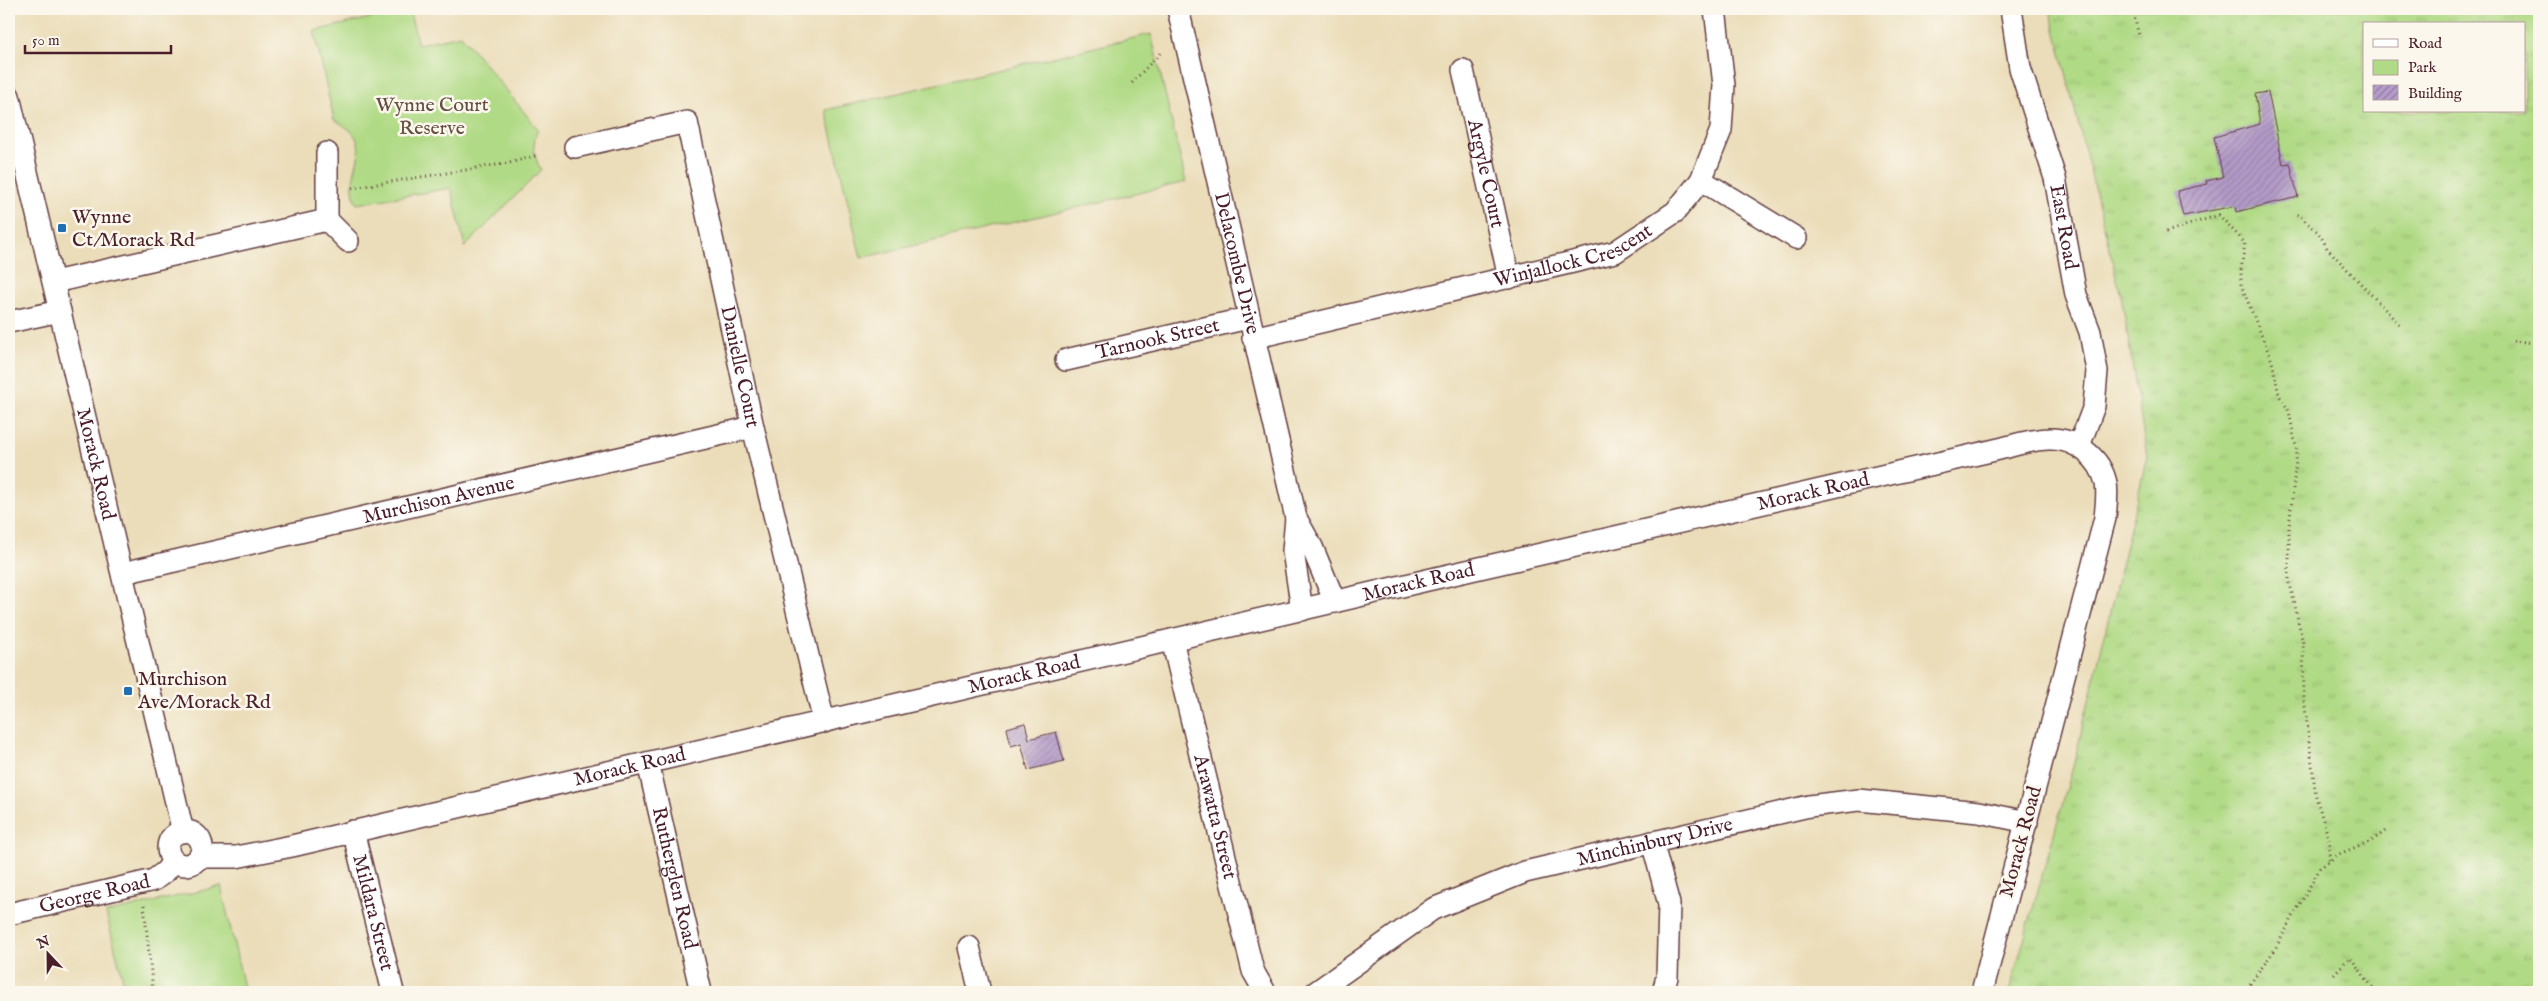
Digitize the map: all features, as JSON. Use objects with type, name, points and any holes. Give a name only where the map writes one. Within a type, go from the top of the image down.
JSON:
[{"type":"street","name":"Delacombe Drive","points":[[1178,9],[1296,518],[1312,548],[1335,602]]},
{"type":"street","name":"Winjallock Crescent","points":[[1251,328],[1509,278],[1614,252],[1675,212],[1701,180],[1721,130],[1724,84],[1715,9]]},
{"type":"street","name":"East Road","points":[[2012,9],[2020,68],[2055,178],[2076,295],[2090,332],[2097,371],[2094,406],[2079,446]]},
{"type":"street","name":"Argyle Court","points":[[1463,70],[1509,278]]},
{"type":"street","name":"Morack Road","points":[[9,96],[183,832]]},
{"type":"street","name":"Danielle Court","points":[[575,147],[687,122],[753,427],[824,722]]},
{"type":"street","points":[[327,153],[327,220],[348,241]]},
{"type":"street","points":[[1701,180],[1796,238]]},
{"type":"street","points":[[54,282],[327,220]]},
{"type":"street","points":[[9,322],[60,310]]},
{"type":"street","name":"Tarnook Street","points":[[1066,360],[1251,328]]},
{"type":"street","name":"Murchison Avenue","points":[[123,573],[753,427]]},
{"type":"street","name":"Morack Road","points":[[199,857],[236,858],[1335,602],[2040,440],[2058,439],[2079,446],[2094,458],[2103,473],[2107,492],[2105,518],[1982,992]]},
{"type":"street","name":"Delacombe Drive","points":[[1296,518],[1292,551],[1302,610]]},
{"type":"street","name":"Arawatta Street","points":[[1172,640],[1252,971],[1265,992]]},
{"type":"street","name":"Rutherglen Road","points":[[648,763],[701,992]]},
{"type":"street","name":"Minchinbury Drive","points":[[1316,992],[1433,909],[1525,872],[1809,806],[1859,800],[1979,812],[2027,822]]},
{"type":"street","name":"Mildara Street","points":[[353,831],[393,992]]},
{"type":"street","points":[[183,832],[193,834],[200,842],[199,857],[195,862],[184,866],[173,861],[168,852],[169,841],[177,833],[183,832]]},
{"type":"street","points":[[1652,842],[1669,904],[1667,977],[1663,992]]},
{"type":"street","name":"George Road","points":[[9,914],[154,880],[166,871],[173,861]]},
{"type":"street","points":[[969,947],[980,992]]},
{"type":"path","points":[[2132,9],[2139,35]]},
{"type":"path","points":[[1132,83],[1161,52]]},
{"type":"path","points":[[352,188],[509,162],[539,155]]},
{"type":"path","points":[[2297,214],[2319,233],[2327,248],[2400,325]]},
{"type":"path","points":[[2166,232],[2220,215],[2245,243],[2240,270],[2241,285],[2272,361],[2279,395],[2289,412],[2297,452],[2289,528],[2289,579],[2303,644],[2304,699],[2314,790],[2330,843],[2329,860]]},
{"type":"path","points":[[2513,341],[2539,343]]},
{"type":"path","points":[[2244,992],[2274,951],[2320,868],[2329,860],[2374,840],[2388,829]]},
{"type":"path","points":[[144,905],[153,992]]},
{"type":"path","points":[[2334,974],[2350,958],[2376,992]]},
{"type":"green space","name":"Wynne Court Reserve","points":[[409,9],[418,44],[461,35],[538,129],[534,150],[541,170],[465,247],[451,188],[357,204],[353,192],[353,180],[359,148],[356,138],[349,129],[334,120],[314,31]]},
{"type":"green space","points":[[2050,9],[2539,9],[2539,992],[2009,992],[2073,767],[2147,457],[2122,300]]},
{"type":"green space","points":[[1151,34],[1186,182],[861,258],[826,110]]},
{"type":"green space","points":[[221,886],[245,992],[126,992],[106,913]]},
{"type":"building","points":[[2268,92],[2283,164],[2290,163],[2298,197],[2236,212],[2235,206],[2183,216],[2177,191],[2207,184],[2206,181],[2223,177],[2214,137],[2260,124],[2255,94]]},
{"type":"building","points":[[1025,723],[1029,739],[1056,732],[1064,761],[1028,770],[1021,743],[1011,746],[1007,728]]},
{"type":"place","name":"Wynne Ct/Morack Rd","points":[[62,228]]},
{"type":"place","name":"Murchison Ave/Morack Rd","points":[[128,691]]}]
